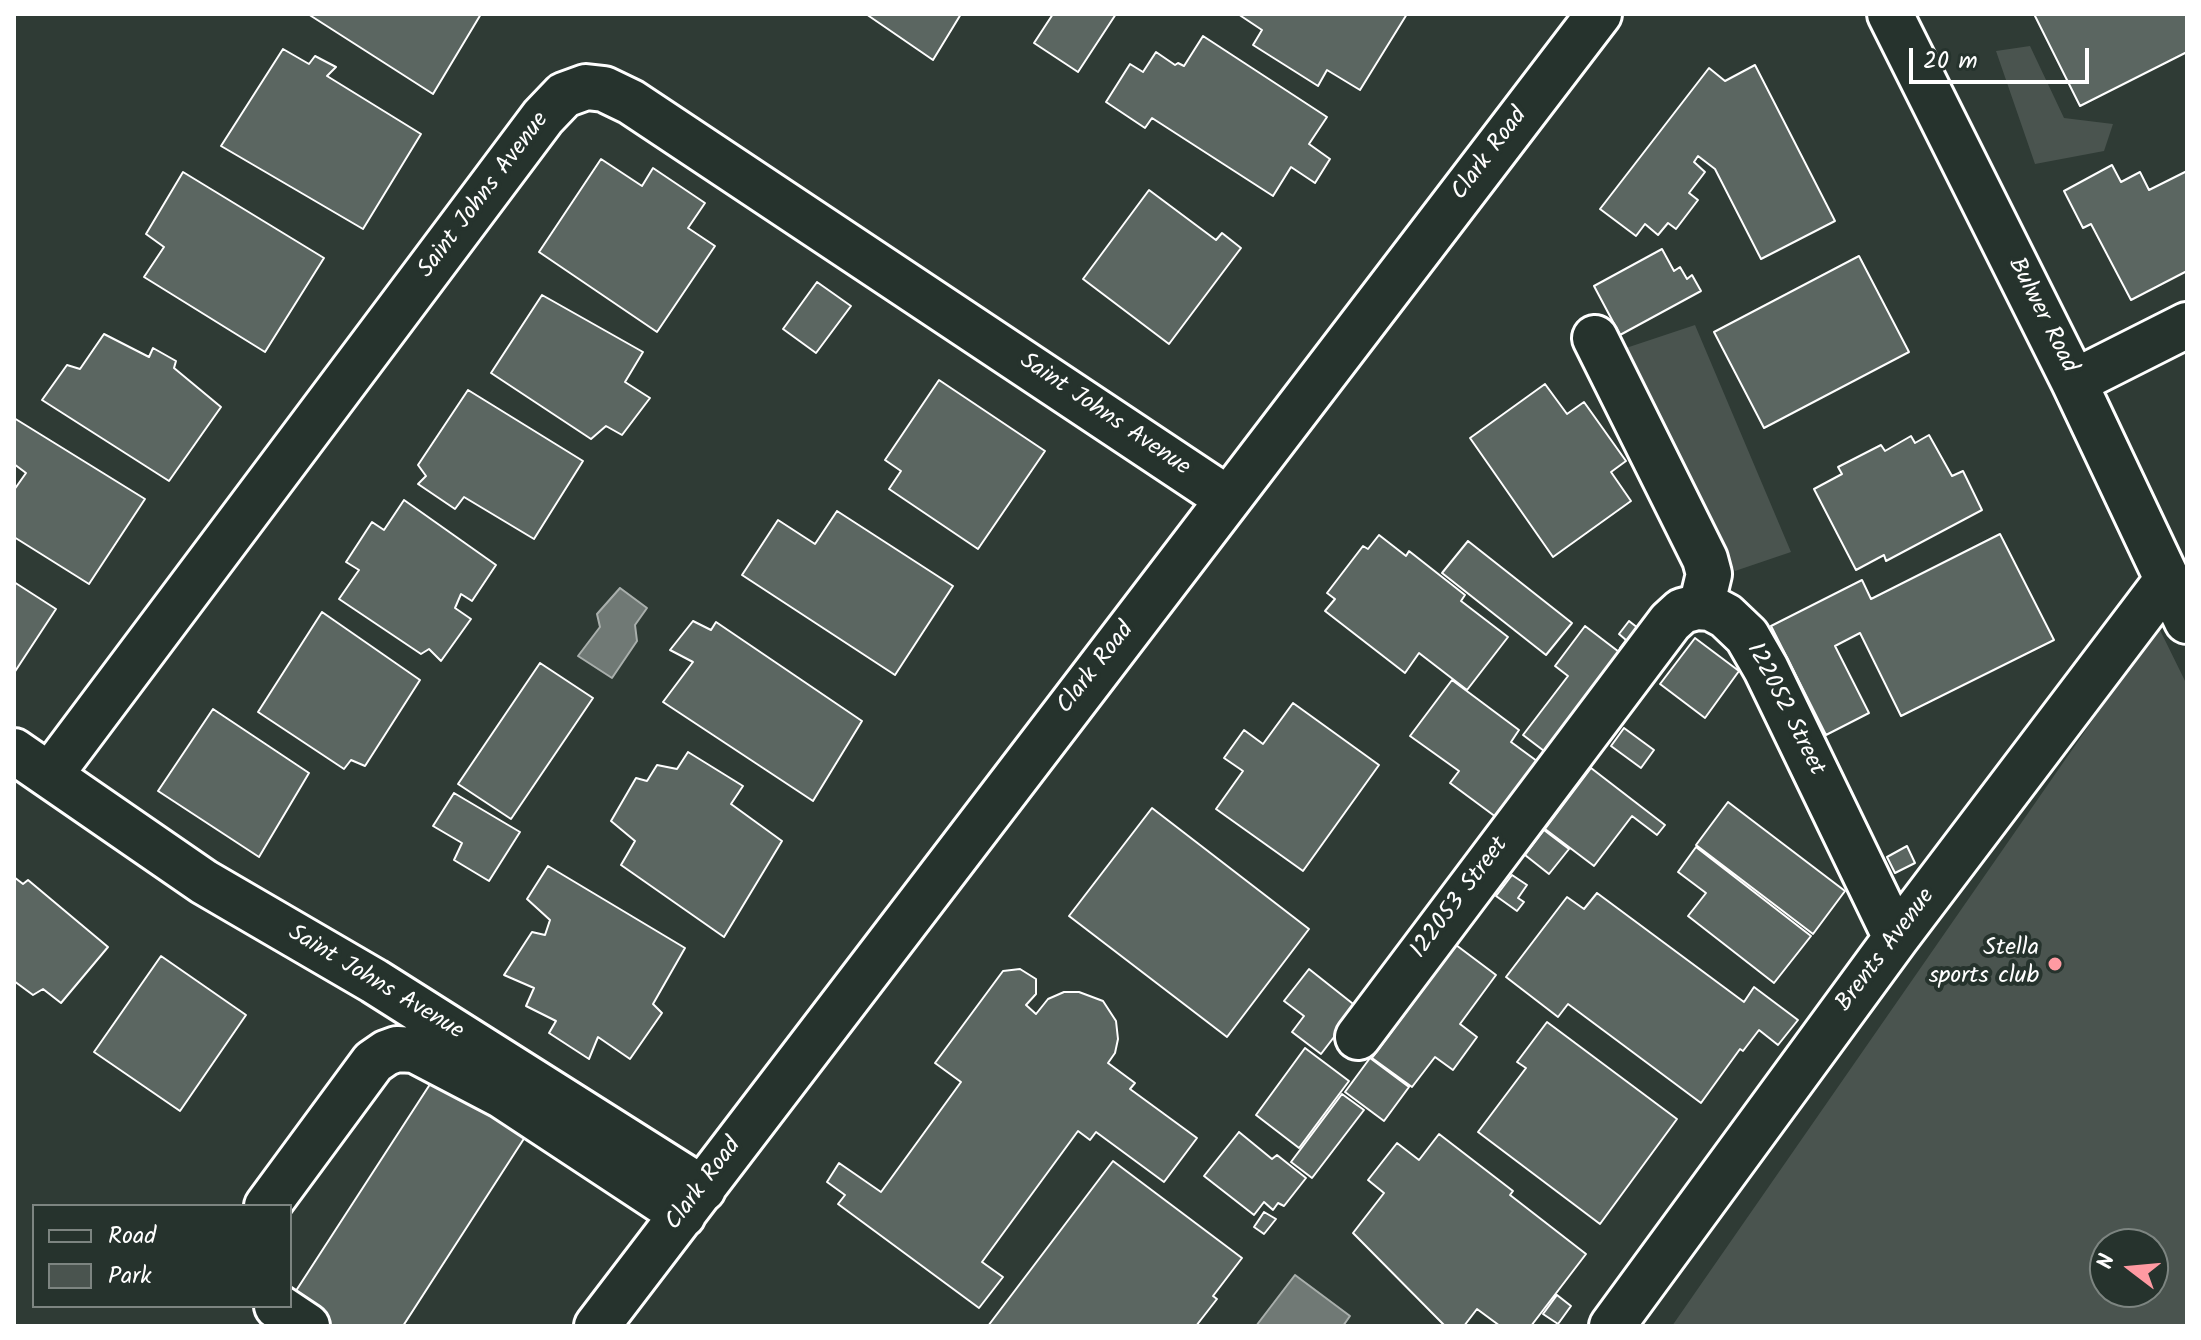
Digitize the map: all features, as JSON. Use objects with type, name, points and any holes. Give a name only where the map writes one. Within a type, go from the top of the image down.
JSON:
[{"type":"street","name":"Bulwer Road","points":[[1890,14],[2074,382],[2187,621]]},
{"type":"street","name":"Clark Road","points":[[597,1326],[1228,499],[1589,18]]},
{"type":"street","name":"Saint Johns Avenue","points":[[50,775],[543,117],[564,95],[586,87],[604,89],[631,102],[1228,499]]},
{"type":"street","points":[[2074,382],[2187,325]]},
{"type":"street","points":[[1595,338],[1705,559],[1709,574],[1703,599],[1697,607]]},
{"type":"street","name":"Brents Avenue","points":[[1612,1326],[1896,938],[2167,580]]},
{"type":"street","name":"122053 Street","points":[[1358,1037],[1670,622],[1682,611],[1697,607]]},
{"type":"street","name":"122052 Street","points":[[1697,607],[1711,608],[1726,616],[1747,636],[1766,669],[1896,938]]},
{"type":"street","name":"Saint Johns Avenue","points":[[14,751],[204,882],[374,981],[693,1202]]},
{"type":"street","points":[[268,1204],[373,1062],[397,1049],[415,1050],[693,1202]]},
{"type":"street","points":[[280,1308],[307,1326]]},
{"type":"green space","points":[[2030,46],[2064,118],[2113,124],[2104,151],[2035,164],[1996,51]]},
{"type":"green space","points":[[1695,325],[1791,552],[1735,571],[1620,350]]},
{"type":"green space","name":"Stella sports club","points":[[2158,626],[2187,685],[2187,1326],[1672,1326]]},
{"type":"shaded area","points":[[620,588],[647,608],[635,625],[637,641],[612,678],[578,656],[600,627],[597,614]]},
{"type":"shaded area","points":[[1295,1275],[1350,1316],[1343,1326],[1256,1326]]},
{"type":"building","points":[[308,14],[481,14],[433,94]]},
{"type":"building","points":[[866,14],[961,14],[933,60]]},
{"type":"building","points":[[1053,14],[1116,14],[1078,72],[1034,43]]},
{"type":"building","points":[[1238,14],[1407,14],[1360,90],[1327,70],[1318,86],[1253,45],[1262,30]]},
{"type":"building","points":[[2034,14],[2187,14],[2187,52],[2080,106]]},
{"type":"building","points":[[1203,36],[1327,117],[1309,144],[1330,159],[1315,183],[1291,167],[1273,196],[1152,118],[1145,128],[1106,102],[1130,64],[1143,72],[1156,52],[1175,65],[1184,66]]},
{"type":"building","points":[[283,49],[309,64],[315,56],[336,67],[327,76],[421,134],[363,229],[221,146]]},
{"type":"building","points":[[1755,65],[1835,221],[1761,259],[1715,169],[1698,156],[1694,162],[1705,172],[1689,193],[1698,200],[1676,229],[1668,223],[1658,235],[1645,224],[1636,236],[1600,209],[1709,68],[1725,81]]},
{"type":"building","points":[[601,159],[642,186],[653,168],[705,203],[688,228],[715,246],[657,332],[539,252]]},
{"type":"building","points":[[2112,165],[2121,182],[2140,172],[2149,190],[2187,171],[2187,271],[2131,300],[2091,224],[2083,228],[2064,191]]},
{"type":"building","points":[[183,172],[324,258],[265,352],[144,277],[164,247],[146,234]]},
{"type":"building","points":[[1149,190],[1216,240],[1222,233],[1241,248],[1169,344],[1083,279]]},
{"type":"building","points":[[1662,249],[1674,271],[1680,267],[1687,279],[1692,275],[1701,291],[1620,335],[1594,286]]},
{"type":"building","points":[[1859,256],[1909,352],[1764,428],[1714,332]]},
{"type":"building","points":[[817,282],[851,306],[816,353],[783,329]]},
{"type":"building","points":[[542,295],[643,352],[625,382],[650,398],[622,435],[606,426],[591,439],[491,373]]},
{"type":"building","points":[[104,334],[149,357],[153,348],[176,361],[174,368],[221,407],[169,481],[42,400],[67,365],[80,369]]},
{"type":"building","points":[[939,380],[1045,451],[978,549],[889,489],[901,471],[885,460]]},
{"type":"building","points":[[1545,384],[1567,414],[1584,402],[1626,461],[1611,472],[1631,501],[1553,557],[1470,438]]},
{"type":"building","points":[[468,390],[583,461],[534,539],[464,497],[455,509],[418,484],[426,476],[418,465]]},
{"type":"building","points":[[14,418],[145,499],[89,584],[14,537],[14,490],[26,473],[14,464]]},
{"type":"building","points":[[1929,435],[1952,476],[1963,471],[1982,510],[1886,561],[1884,555],[1856,570],[1814,489],[1842,474],[1838,467],[1881,445],[1885,451],[1911,436],[1915,443]]},
{"type":"building","points":[[404,500],[496,565],[472,601],[461,594],[455,608],[471,619],[441,661],[429,649],[421,654],[339,599],[359,570],[346,562],[372,522],[384,530]]},
{"type":"building","points":[[837,511],[953,586],[895,675],[742,575],[778,520],[815,544]]},
{"type":"building","points":[[2000,534],[2054,640],[1901,716],[1860,633],[1835,646],[1869,713],[1826,735],[1771,626],[1862,580],[1871,599]]},
{"type":"building","points":[[1379,535],[1406,556],[1409,551],[1465,595],[1461,601],[1508,637],[1467,690],[1419,653],[1405,673],[1325,611],[1335,599],[1327,593],[1363,546],[1368,549]]},
{"type":"building","points":[[1468,541],[1572,623],[1546,655],[1442,573]]},
{"type":"building","points":[[14,582],[56,609],[14,673]]},
{"type":"building","points":[[322,612],[420,680],[365,766],[351,760],[344,769],[258,712]]},
{"type":"building","points":[[693,621],[711,630],[716,622],[862,721],[813,801],[663,702],[693,662],[670,650]]},
{"type":"building","points":[[1629,621],[1643,632],[1627,654],[1620,648],[1626,640],[1619,634]]},
{"type":"building","points":[[1585,626],[1623,655],[1548,754],[1523,735],[1568,676],[1555,666]]},
{"type":"building","points":[[1695,638],[1739,671],[1705,718],[1660,684]]},
{"type":"building","points":[[540,663],[593,698],[511,819],[458,784]]},
{"type":"building","points":[[1452,680],[1519,730],[1511,742],[1541,764],[1500,820],[1450,783],[1459,771],[1410,736]]},
{"type":"building","points":[[1293,703],[1379,765],[1303,871],[1216,809],[1243,771],[1224,758],[1244,730],[1263,744]]},
{"type":"building","points":[[213,709],[309,773],[259,857],[158,791]]},
{"type":"building","points":[[1624,728],[1654,750],[1641,768],[1611,746]]},
{"type":"building","points":[[688,752],[743,786],[731,804],[782,841],[724,937],[621,865],[635,841],[611,821],[636,778],[647,781],[657,765],[677,769]]},
{"type":"building","points":[[1591,768],[1665,825],[1657,835],[1632,816],[1594,866],[1545,829]]},
{"type":"building","points":[[454,793],[520,832],[489,881],[454,860],[462,843],[433,826]]},
{"type":"building","points":[[1728,802],[1845,891],[1813,934],[1696,845]]},
{"type":"building","points":[[1152,808],[1309,929],[1227,1037],[1069,916]]},
{"type":"building","points":[[1544,830],[1569,849],[1549,874],[1525,855]]},
{"type":"building","points":[[1907,846],[1915,863],[1895,873],[1887,857]]},
{"type":"building","points":[[1696,847],[1811,936],[1774,983],[1688,916],[1706,893],[1678,872]]},
{"type":"building","points":[[548,866],[685,948],[653,1004],[662,1013],[630,1059],[598,1037],[589,1059],[549,1033],[556,1021],[526,1006],[534,988],[504,975],[532,932],[545,935],[550,920],[527,899]]},
{"type":"building","points":[[1512,875],[1527,885],[1518,898],[1524,902],[1517,911],[1496,896]]},
{"type":"building","points":[[14,877],[23,884],[28,880],[108,947],[61,1003],[43,989],[33,995],[14,981]]},
{"type":"building","points":[[1597,893],[1744,1002],[1754,987],[1798,1020],[1778,1045],[1759,1030],[1743,1051],[1740,1049],[1701,1103],[1568,1004],[1558,1017],[1506,977],[1567,897],[1584,909]]},
{"type":"building","points":[[1456,945],[1496,975],[1460,1024],[1477,1037],[1453,1070],[1435,1057],[1412,1087],[1372,1058]]},
{"type":"building","points":[[161,956],[246,1015],[180,1111],[94,1052]]},
{"type":"building","points":[[1020,969],[1036,979],[1036,994],[1026,1005],[1036,1014],[1048,999],[1064,992],[1079,992],[1103,1001],[1116,1021],[1118,1039],[1115,1053],[1108,1063],[1135,1083],[1130,1089],[1197,1138],[1164,1182],[1096,1132],[1090,1140],[1078,1131],[982,1262],[1003,1277],[979,1308],[838,1204],[845,1195],[827,1182],[839,1163],[881,1192],[961,1082],[935,1063],[1003,971]]},
{"type":"building","points":[[1309,969],[1357,1007],[1321,1054],[1292,1032],[1304,1016],[1284,1001]]},
{"type":"building","points":[[1547,1022],[1677,1119],[1600,1224],[1478,1132],[1526,1068],[1517,1062]]},
{"type":"building","points":[[1305,1048],[1349,1081],[1299,1148],[1256,1115]]},
{"type":"building","points":[[1370,1058],[1409,1087],[1384,1121],[1345,1092]]},
{"type":"building","points":[[436,1075],[527,1134],[403,1326],[327,1326],[292,1301],[292,1297]]},
{"type":"building","points":[[1342,1094],[1364,1110],[1312,1178],[1291,1162]]},
{"type":"building","points":[[1239,1132],[1272,1159],[1277,1155],[1306,1178],[1284,1206],[1278,1203],[1273,1210],[1264,1202],[1254,1215],[1204,1176]]},
{"type":"building","points":[[1439,1134],[1513,1191],[1510,1195],[1586,1254],[1531,1326],[1500,1326],[1477,1309],[1464,1326],[1445,1326],[1353,1233],[1384,1193],[1368,1180],[1397,1143],[1419,1160]]},
{"type":"building","points":[[1113,1161],[1242,1258],[1213,1296],[1217,1299],[1196,1326],[988,1326]]},
{"type":"building","points":[[1264,1212],[1276,1219],[1264,1234],[1254,1227]]},
{"type":"building","points":[[1557,1295],[1571,1306],[1558,1324],[1543,1314]]},
{"type":"place","name":"Stella sports club","points":[[2055,964]]}]
